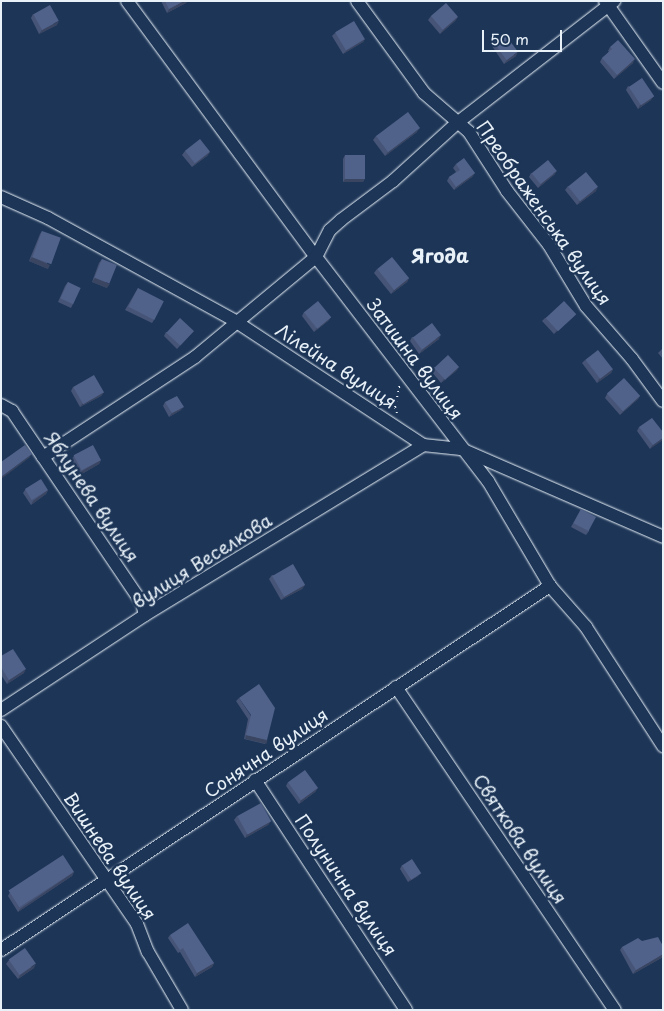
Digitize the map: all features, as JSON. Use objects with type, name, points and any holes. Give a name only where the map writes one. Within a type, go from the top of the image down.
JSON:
[{"type":"street","name":"Затишна вулиця","points":[[127,1],[316,257],[461,449],[488,481],[550,586],[586,627],[663,746]]},
{"type":"street","name":"Преображенська вулиця","points":[[356,1],[424,93],[469,132],[507,191],[549,245],[586,306],[632,359],[663,401]]},
{"type":"street","points":[[43,457],[195,357],[235,321],[316,257],[330,230],[393,181],[457,123],[609,3],[663,83]]},
{"type":"street","name":"Лілейна вулиця","points":[[1,197],[48,218],[235,321],[423,444],[461,449],[663,537]]},
{"type":"street","name":"Яблунева вулиця","points":[[1,405],[12,411],[142,603],[145,616]]},
{"type":"street","name":"вулиця Веселкова","points":[[1,710],[145,616],[423,444]]},
{"type":"street","name":"Сонячна вулиця","points":[[1,950],[550,586]]},
{"type":"street","name":"Святкова вулиця","points":[[396,687],[615,1010]]},
{"type":"street","name":"Вишнева вулиця","points":[[1,726],[105,881],[138,924],[148,952],[182,1010]]},
{"type":"street","name":"Полунична вулиця","points":[[255,780],[406,1010]]},
{"type":"building","points":[[165,1],[184,1],[169,9]]},
{"type":"building","points":[[446,3],[458,17],[443,30],[431,16]]},
{"type":"building","points":[[50,5],[59,21],[42,30],[33,14]]},
{"type":"building","points":[[354,21],[365,39],[346,50],[335,32]]},
{"type":"building","points":[[505,34],[518,52],[507,60],[494,42]]},
{"type":"building","points":[[618,40],[635,59],[617,75],[602,58]]},
{"type":"building","points":[[642,78],[654,96],[641,105],[629,87]]},
{"type":"building","points":[[408,112],[420,128],[388,152],[376,136]]},
{"type":"building","points":[[200,139],[210,152],[195,163],[185,151]]},
{"type":"building","points":[[345,155],[365,155],[365,179],[345,179]]},
{"type":"building","points":[[464,158],[475,173],[456,187],[449,177],[460,170],[456,164]]},
{"type":"building","points":[[548,160],[557,171],[540,184],[532,173]]},
{"type":"building","points":[[586,172],[598,187],[580,201],[568,186]]},
{"type":"building","points":[[42,231],[61,238],[51,264],[32,257]]},
{"type":"building","points":[[392,257],[409,278],[394,290],[377,269]]},
{"type":"building","points":[[102,259],[117,265],[109,284],[95,278]]},
{"type":"building","points":[[68,282],[81,288],[73,304],[60,298]]},
{"type":"building","points":[[138,288],[164,301],[154,320],[128,307]]},
{"type":"building","points":[[318,301],[331,317],[317,329],[304,312]]},
{"type":"building","points":[[564,301],[576,314],[558,331],[546,318]]},
{"type":"building","points":[[180,318],[194,331],[180,346],[166,333]]},
{"type":"building","points":[[432,323],[441,335],[422,349],[413,337]]},
{"type":"building","points":[[598,350],[613,369],[600,379],[585,360]]},
{"type":"building","points":[[448,355],[459,367],[445,380],[434,368]]},
{"type":"building","points":[[94,375],[104,392],[83,404],[73,387]]},
{"type":"building","points":[[624,378],[640,396],[623,411],[607,393]]},
{"type":"building","points":[[177,396],[184,407],[172,413],[165,402]]},
{"type":"building","points":[[652,418],[663,432],[663,438],[653,445],[639,427]]},
{"type":"building","points":[[25,445],[32,454],[1,477],[1,462]]},
{"type":"building","points":[[93,445],[101,460],[82,470],[74,455]]},
{"type":"building","points":[[41,479],[48,490],[32,500],[25,489]]},
{"type":"building","points":[[581,509],[596,517],[588,531],[573,523]]},
{"type":"building","points":[[293,564],[305,585],[284,597],[272,576]]},
{"type":"building","points":[[13,649],[26,669],[9,680],[1,667],[1,656]]},
{"type":"building","points":[[259,684],[275,708],[267,740],[246,735],[251,715],[239,698]]},
{"type":"building","points":[[305,770],[318,788],[301,800],[288,782]]},
{"type":"building","points":[[261,803],[271,821],[248,834],[237,816]]},
{"type":"building","points":[[63,855],[74,872],[19,907],[8,890]]},
{"type":"building","points":[[412,859],[421,873],[411,880],[402,866]]},
{"type":"building","points":[[188,923],[214,963],[197,973],[183,948],[180,950],[170,935]]},
{"type":"building","points":[[658,937],[663,946],[663,954],[636,970],[622,947],[638,938],[642,941]]},
{"type":"building","points":[[25,948],[36,964],[20,975],[9,959]]},
{"type":"district","name":"Ягода","points":[[440,256]]}]
